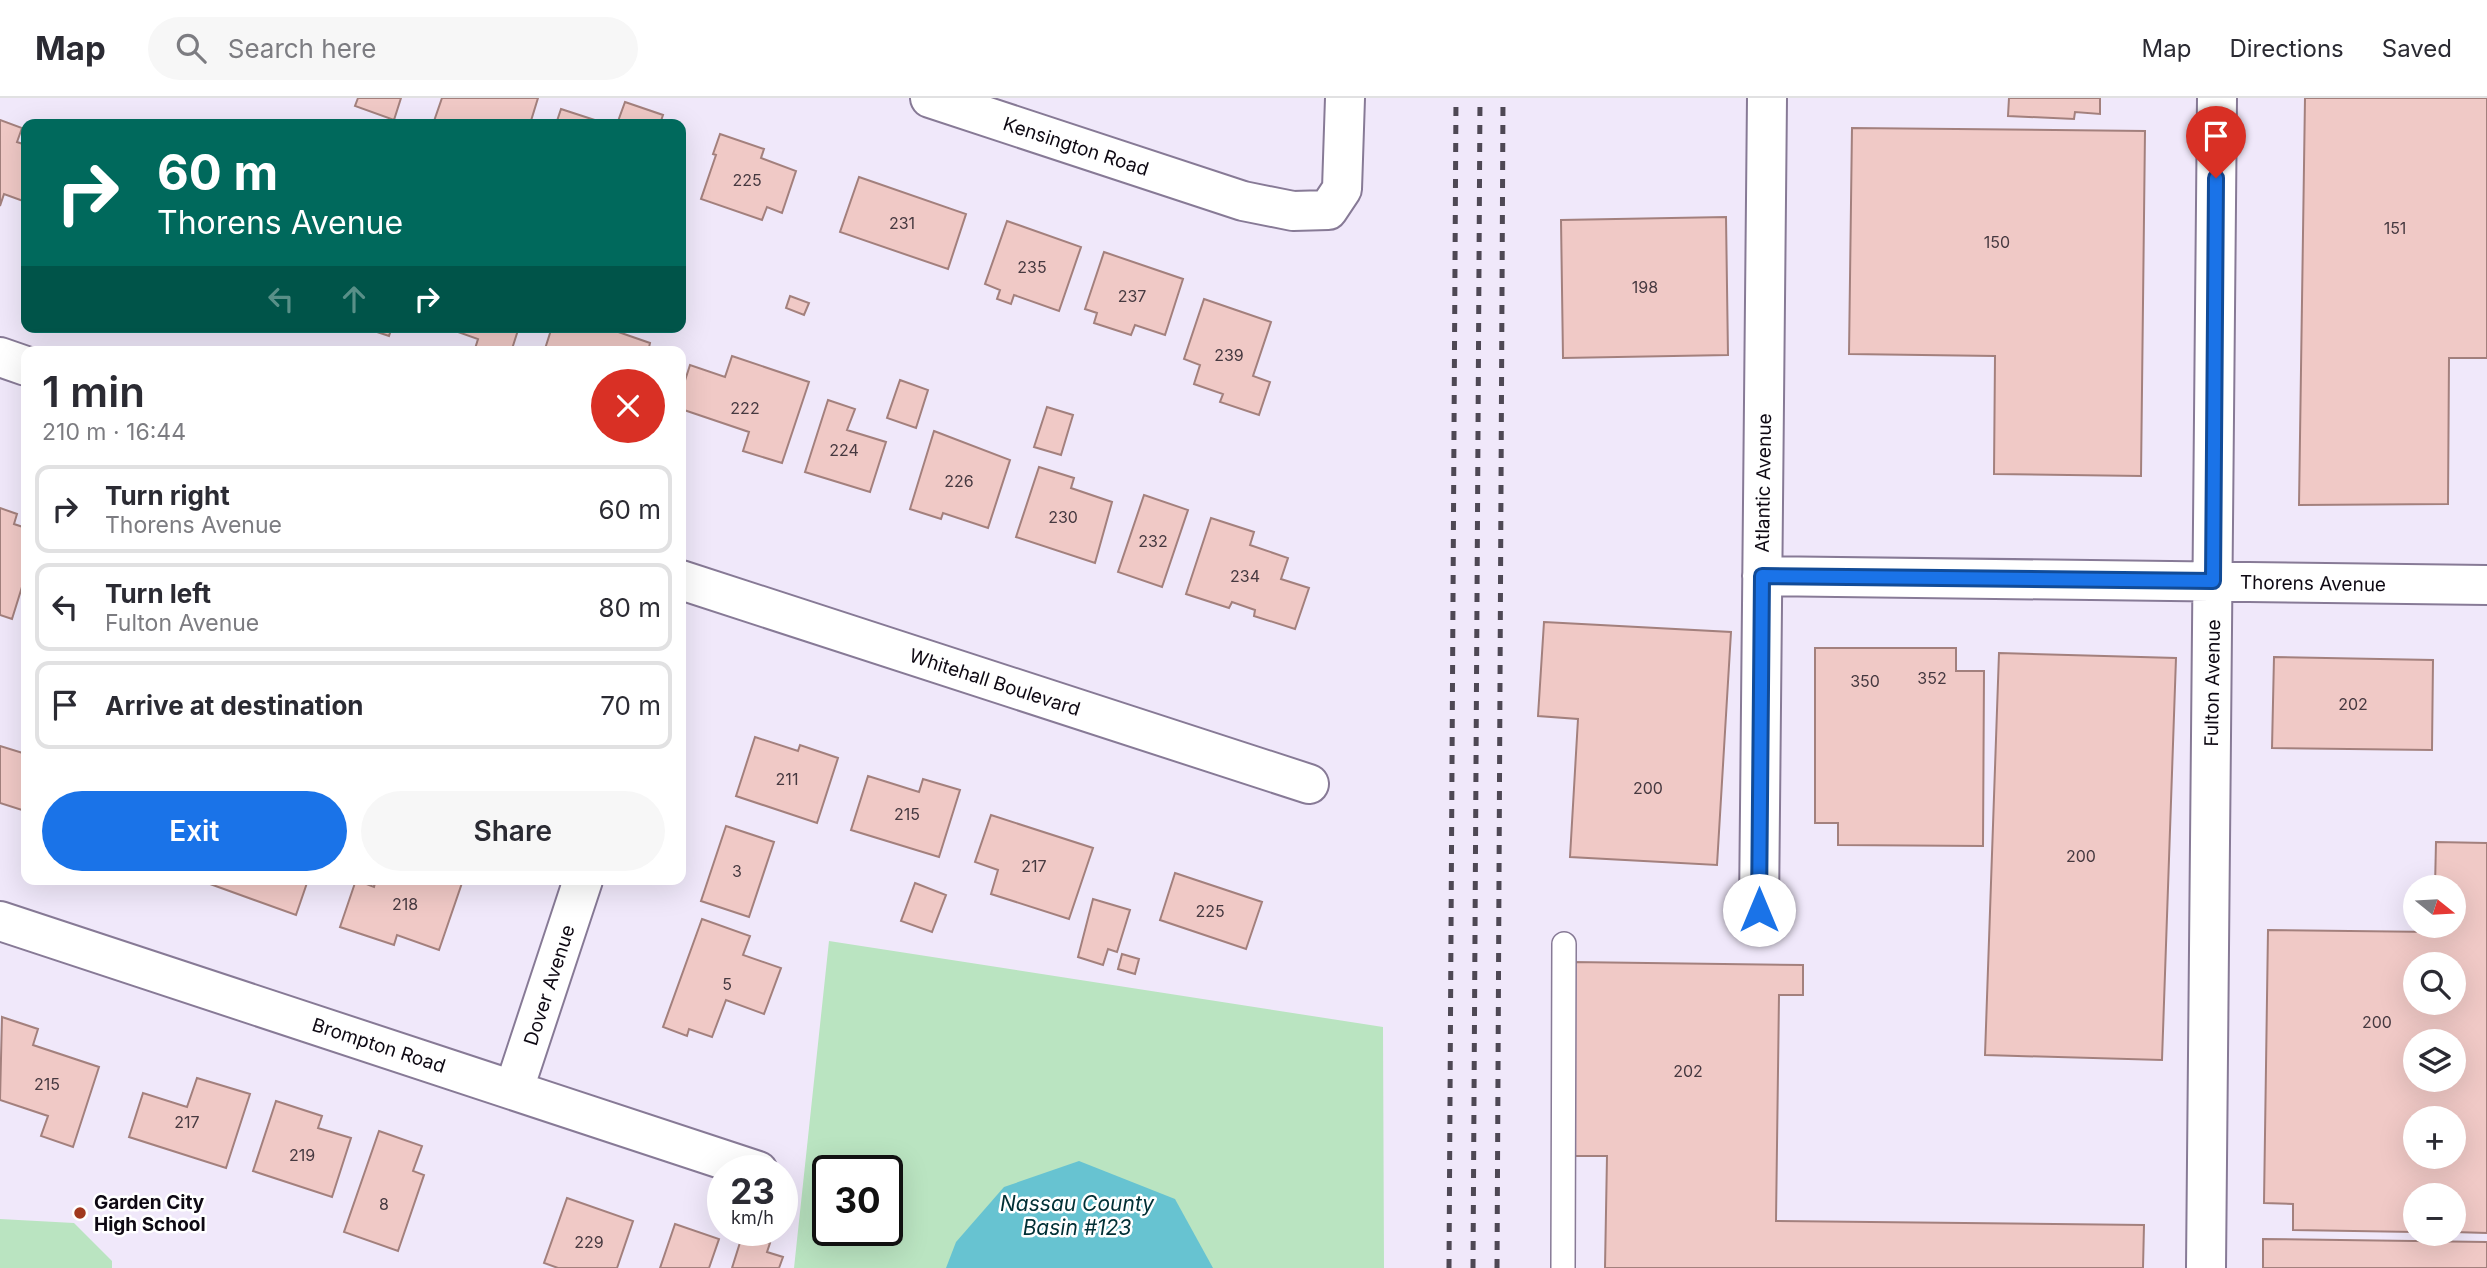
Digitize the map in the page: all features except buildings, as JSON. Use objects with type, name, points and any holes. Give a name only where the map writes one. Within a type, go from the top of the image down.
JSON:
[{"type":"street","name":"Kensington Road","points":[[930,98],[1243,201],[1293,211],[1328,210],[1342,190],[1345,98]]},
{"type":"street","name":"Atlantic Avenue","points":[[1759,910],[1767,98]]},
{"type":"street","name":"Fulton Avenue","points":[[2206,1268],[2217,98]]},
{"type":"street","points":[[0,357],[21,364]]},
{"type":"street","name":"Thorens Avenue","points":[[1762,576],[2487,584]]},
{"type":"street","name":"Whitehall Boulevard","points":[[686,584],[1309,784]]},
{"type":"street","name":"Dover Avenue","points":[[514,1089],[581,885]]},
{"type":"street","name":"Brompton Road","points":[[0,921],[710,1155]]},
{"type":"lane","points":[[1563,1268],[1564,944]]},
{"type":"green space","name":"Nassau County Basin #123","points":[[829,941],[1383,1027],[1384,1268],[794,1268]]},
{"type":"green space","points":[[0,1219],[74,1223],[112,1261],[112,1268],[0,1268]]},
{"type":"water","name":"Nassau County Basin #123","points":[[1079,1161],[1175,1199],[1213,1268],[946,1268],[956,1242],[1004,1187]]},
{"type":"railway","points":[[1449,1268],[1456,98]]},
{"type":"railway","points":[[1473,1268],[1480,98]]},
{"type":"railway","points":[[1497,1268],[1503,98]]},
{"type":"place","name":"Garden City High School","points":[[80,1213]]},
{"type":"route","points":[[1759,910],[1762,576],[2213,581],[2216,178]]}]
